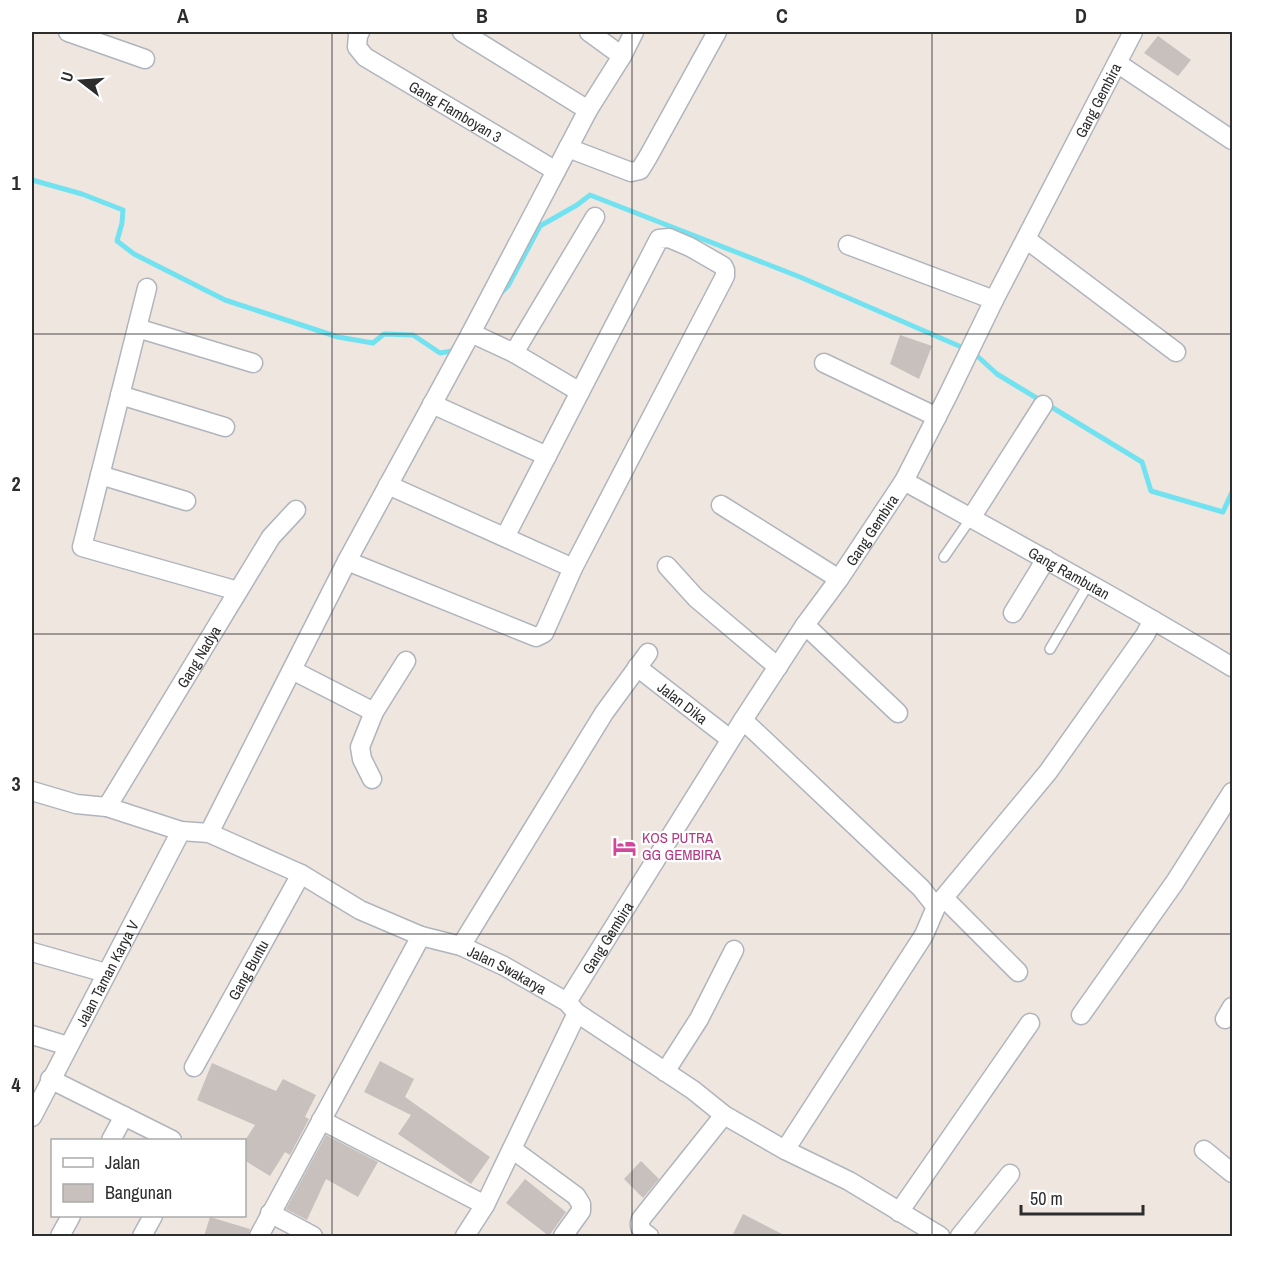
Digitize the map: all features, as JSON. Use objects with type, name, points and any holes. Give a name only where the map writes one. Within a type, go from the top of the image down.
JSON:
[{"type":"street","points":[[68,32],[145,59]]},
{"type":"street","points":[[462,32],[588,110]]},
{"type":"street","points":[[589,32],[622,56]]},
{"type":"street","points":[[209,833],[347,561],[471,333],[588,110],[622,56],[634,32]]},
{"type":"street","points":[[568,148],[631,172],[640,170],[717,32]]},
{"type":"street","name":"Gang Gembira","points":[[465,1236],[485,1204],[512,1149],[572,1008],[730,739],[904,481],[994,300],[1133,32]]},
{"type":"street","name":"Gang Flamboyan 3","points":[[358,39],[365,57],[556,171]]},
{"type":"street","points":[[1117,63],[1233,140]]},
{"type":"street","points":[[514,353],[595,217]]},
{"type":"street","points":[[347,561],[536,637],[544,633],[573,568],[725,276],[723,266],[669,238],[659,239],[505,537]]},
{"type":"street","points":[[1026,238],[1176,352]]},
{"type":"street","points":[[848,245],[994,300]]},
{"type":"street","points":[[147,288],[82,547],[238,591]]},
{"type":"street","points":[[137,327],[253,363]]},
{"type":"street","points":[[471,333],[514,353],[580,392]]},
{"type":"street","points":[[824,363],[937,417]]},
{"type":"street","points":[[120,395],[225,428]]},
{"type":"street","points":[[432,404],[547,456]]},
{"type":"street","points":[[971,518],[1043,405]]},
{"type":"street","points":[[100,475],[186,501]]},
{"type":"street","name":"Gang Rambutan","points":[[904,481],[1089,583],[1233,667]]},
{"type":"street","points":[[388,485],[573,568]]},
{"type":"street","points":[[721,505],[839,579]]},
{"type":"street","name":"Gang Nadya","points":[[107,807],[271,537],[296,510]]},
{"type":"street","points":[[1013,614],[1046,559]]},
{"type":"street","points":[[668,566],[696,598],[778,667]]},
{"type":"street","points":[[785,1150],[924,935],[940,902],[1048,772],[1145,635],[1153,620]]},
{"type":"street","points":[[805,625],[898,713]]},
{"type":"street","name":"Jalan Dika","points":[[461,946],[604,713],[642,660],[730,739]]},
{"type":"street","points":[[372,779],[362,759],[360,747],[374,712],[406,661]]},
{"type":"street","points":[[292,670],[374,712]]},
{"type":"street","points":[[743,720],[921,888],[940,902],[1018,972]]},
{"type":"street","name":"Jalan Swakarya","points":[[32,791],[76,804],[107,807],[181,831],[209,833],[301,874],[360,910],[422,936],[461,946],[504,966],[572,1008],[693,1090],[724,1115],[785,1150],[849,1180],[940,1236]]},
{"type":"street","points":[[1081,1015],[1175,882],[1233,792]]},
{"type":"street","name":"Jalan Taman Karya V","points":[[32,1114],[181,831]]},
{"type":"street","name":"Gang Buntu","points":[[194,1067],[301,874]]},
{"type":"street","points":[[259,1236],[422,936]]},
{"type":"street","points":[[665,1072],[699,1019],[734,950]]},
{"type":"street","points":[[32,952],[106,973]]},
{"type":"street","points":[[899,1212],[1030,1023]]},
{"type":"street","points":[[32,1035],[68,1046]]},
{"type":"street","points":[[50,1079],[169,1139]]},
{"type":"street","points":[[649,1236],[639,1227],[641,1218],[724,1115]]},
{"type":"street","points":[[112,1139],[124,1116]]},
{"type":"street","points":[[321,1120],[485,1204]]},
{"type":"street","points":[[512,1149],[576,1196],[581,1204],[581,1211],[563,1236]]},
{"type":"street","points":[[1204,1150],[1233,1173]]},
{"type":"street","points":[[960,1236],[1010,1174]]},
{"type":"street","points":[[270,1213],[313,1236]]},
{"type":"street","points":[[60,1236],[70,1217]]},
{"type":"street","points":[[142,1236],[152,1217]]},
{"type":"lane","points":[[944,557],[971,518]]},
{"type":"lane","points":[[1050,649],[1089,583]]},
{"type":"building","points":[[1158,36],[1191,60],[1178,76],[1144,53]]},
{"type":"building","points":[[900,335],[932,346],[919,379],[890,364]]},
{"type":"building","points":[[380,1061],[414,1079],[405,1097],[490,1157],[471,1184],[398,1134],[411,1115],[364,1092]]},
{"type":"building","points":[[212,1063],[276,1091],[283,1079],[316,1095],[305,1117],[309,1119],[290,1155],[285,1152],[270,1176],[246,1161],[246,1139],[255,1125],[197,1100]]},
{"type":"building","points":[[326,1135],[378,1162],[358,1197],[326,1179],[307,1220],[286,1209]]},
{"type":"building","points":[[641,1161],[659,1179],[643,1198],[624,1179]]},
{"type":"building","points":[[525,1179],[566,1212],[549,1236],[506,1203]]},
{"type":"building","points":[[743,1214],[786,1236],[732,1236]]},
{"type":"building","points":[[210,1217],[250,1229],[248,1236],[204,1236]]},
{"type":"waterway","points":[[32,180],[82,194],[123,210],[117,241],[134,254],[225,300],[338,337],[373,343],[384,334],[413,335],[440,353],[452,351],[454,348]]},
{"type":"waterway","points":[[503,291],[508,286],[540,226],[590,195],[800,277],[959,346]]},
{"type":"waterway","points":[[975,354],[997,374],[1142,462],[1151,491],[1223,512],[1232,492]]},
{"type":"place","name":"KOS PUTRA GG GEMBIRA","points":[[624,846]]}]
